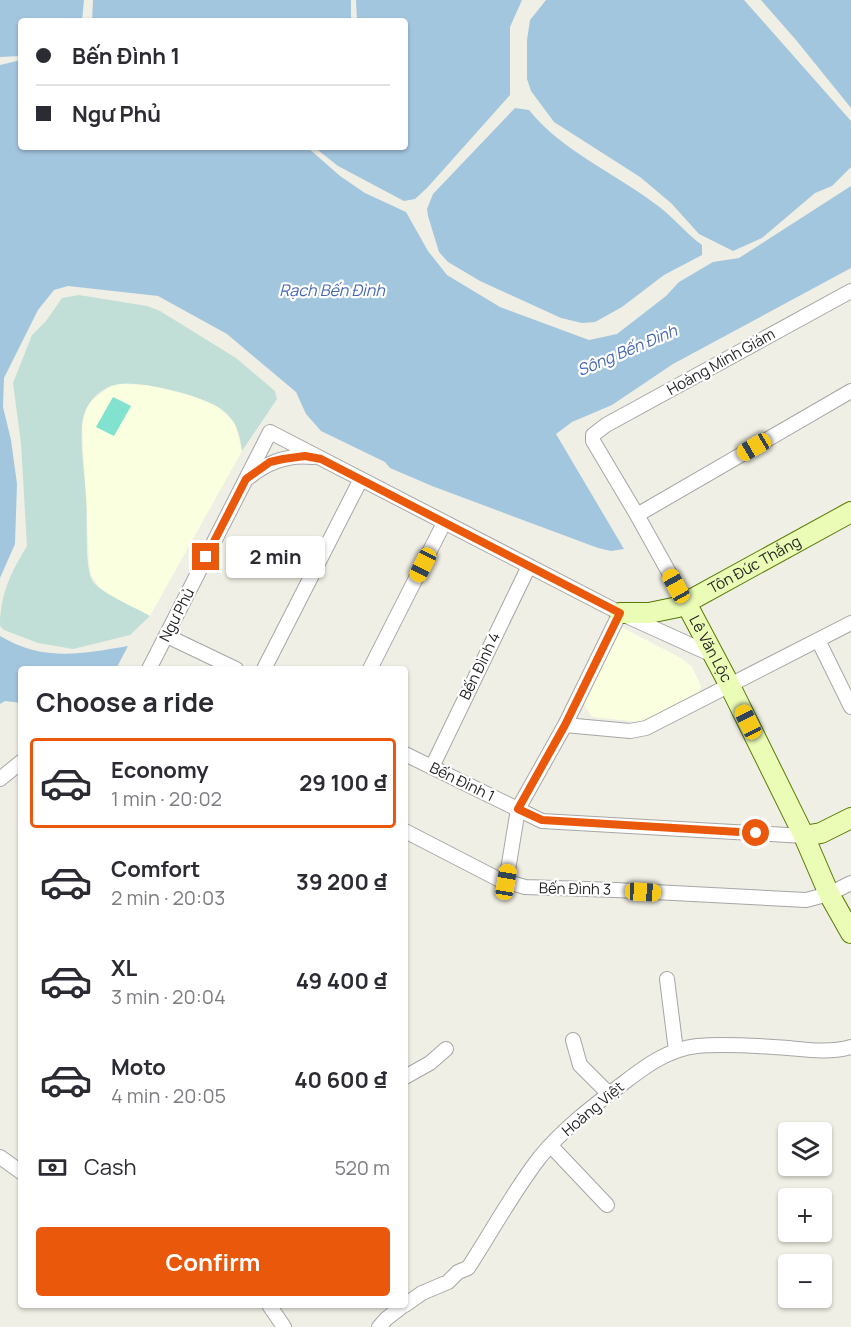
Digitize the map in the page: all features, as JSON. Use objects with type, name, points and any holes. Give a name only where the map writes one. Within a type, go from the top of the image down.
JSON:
[{"type":"street","name":"Hoàng Minh Giám","points":[[593,435],[606,425],[851,291]]},
{"type":"street","points":[[637,515],[851,391]]},
{"type":"street","name":"Tôn Đức Thắng","points":[[270,432],[620,613],[715,656]]},
{"type":"street","name":"Ngư Phủ","points":[[151,666],[270,432]]},
{"type":"street","name":"Lê Văn Lộc","points":[[593,435],[593,441],[715,656],[804,836],[829,894],[851,933]]},
{"type":"street","points":[[246,479],[270,462],[305,456],[321,459]]},
{"type":"street","points":[[266,666],[362,479]]},
{"type":"street","name":"Tôn Đức Thắng","points":[[620,613],[648,613],[678,607],[851,512]]},
{"type":"street","points":[[372,666],[444,523]]},
{"type":"street","name":"Bến Đình 4","points":[[432,767],[529,566]]},
{"type":"street","points":[[506,882],[518,809],[565,725],[620,613]]},
{"type":"street","points":[[565,725],[638,730],[652,726],[729,684],[851,623]]},
{"type":"street","points":[[167,636],[230,666]]},
{"type":"street","points":[[818,640],[851,707]]},
{"type":"street","name":"Bến Đình 1","points":[[408,755],[542,820],[804,836]]},
{"type":"street","points":[[0,779],[18,764]]},
{"type":"street","points":[[804,836],[821,833],[851,818]]},
{"type":"street","name":"Bến Đình 3","points":[[408,833],[506,882],[525,887],[806,900],[829,894],[851,883]]},
{"type":"street","points":[[667,979],[676,1051]]},
{"type":"street","points":[[573,1040],[580,1065],[609,1094]]},
{"type":"street","name":"Hoàng Việt","points":[[408,1303],[422,1293],[448,1282],[458,1272],[468,1268],[520,1185],[551,1146],[609,1094],[653,1061],[676,1051],[697,1046],[763,1046],[803,1051],[828,1051],[851,1047]]},
{"type":"street","points":[[408,1075],[430,1063],[446,1049]]},
{"type":"street","points":[[551,1146],[607,1205]]},
{"type":"street","points":[[0,1157],[18,1171]]},
{"type":"street","points":[[271,1308],[284,1327]]},
{"type":"street","name":"Hoàng Việt","points":[[379,1327],[401,1308]]},
{"type":"shaded area","points":[[79,295],[147,306],[160,311],[236,358],[275,391],[277,399],[242,451],[237,429],[228,415],[215,405],[189,395],[129,383],[108,387],[92,400],[84,415],[82,425],[87,552],[90,573],[92,580],[102,590],[150,616],[130,635],[73,649],[38,643],[4,630],[0,626],[2,604],[8,584],[27,546],[21,443],[13,383],[32,335],[46,321],[62,298]]},
{"type":"shaded area","points":[[120,384],[148,385],[201,398],[216,405],[235,423],[242,451],[150,616],[102,591],[91,575],[89,562],[82,425],[85,411],[91,401],[109,387]]},
{"type":"shaded area","points":[[113,397],[131,406],[114,436],[96,427]]},
{"type":"shaded area","points":[[621,627],[681,658],[692,667],[701,686],[698,694],[653,719],[640,722],[592,717],[583,703]]},
{"type":"water","points":[[0,0],[84,0],[82,18],[18,18],[18,56],[0,57]]},
{"type":"water","points":[[93,0],[351,0],[351,18],[92,18]]},
{"type":"water","points":[[356,0],[522,0],[510,27],[510,95],[415,199],[404,201],[338,166],[318,150],[408,150],[408,18],[357,18]]},
{"type":"water","points":[[546,0],[744,0],[851,121],[851,167],[832,186],[815,193],[762,238],[733,251],[699,234],[671,203],[640,177],[554,122],[531,91],[527,79],[527,40],[530,20]]},
{"type":"water","points":[[761,0],[851,0],[851,108],[796,40]]},
{"type":"water","name":"Rạch Bến Đình","points":[[18,61],[18,150],[310,150],[340,176],[365,193],[406,212],[428,251],[447,275],[500,307],[589,340],[617,334],[666,296],[679,282],[713,262],[739,258],[851,186],[851,268],[673,364],[612,405],[572,422],[556,434],[624,549],[611,551],[432,486],[390,468],[385,462],[321,431],[306,414],[296,392],[227,334],[158,296],[68,286],[54,290],[38,310],[4,378],[3,407],[11,440],[17,484],[15,544],[0,578],[0,65]]},
{"type":"water","points":[[515,108],[529,110],[572,149],[661,208],[702,245],[702,255],[664,275],[622,307],[595,322],[582,323],[561,318],[480,281],[448,262],[439,252],[428,216],[427,209],[433,194]]},
{"type":"water","points":[[0,636],[32,650],[47,653],[78,653],[128,646],[118,666],[18,666],[18,703],[5,701],[0,704]]},
{"type":"route","points":[[206,557],[246,479],[270,462],[305,456],[321,459],[362,479],[620,613],[565,725],[518,809],[542,820],[756,833]]},
{"type":"water label","name":"Sông Bến Đình","points":[[627,350]]}]
